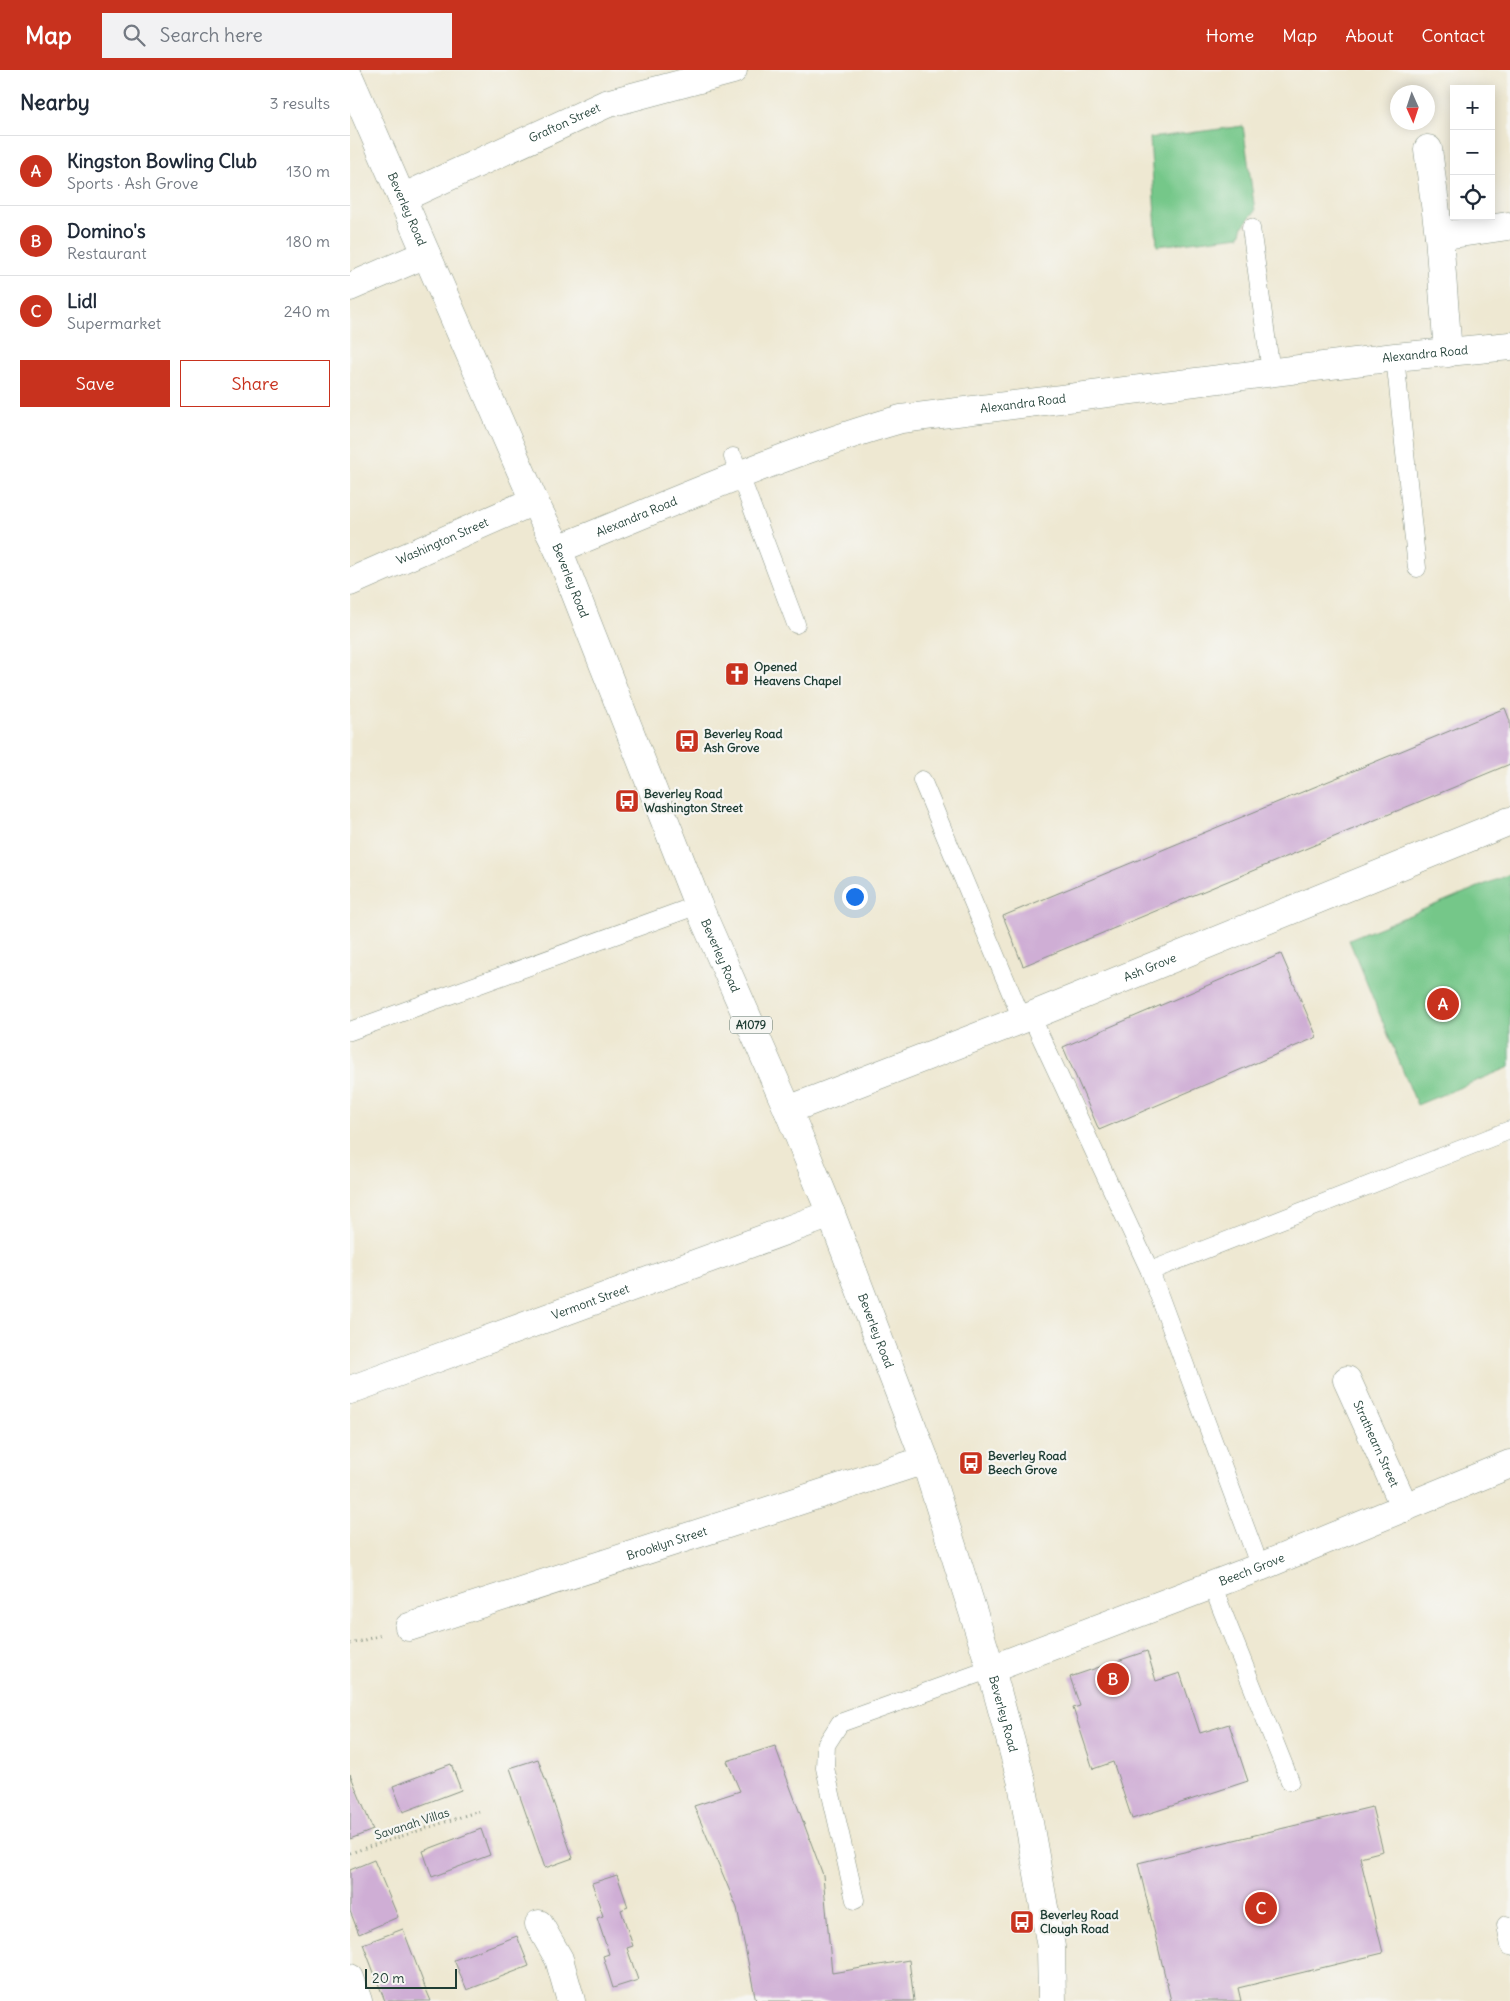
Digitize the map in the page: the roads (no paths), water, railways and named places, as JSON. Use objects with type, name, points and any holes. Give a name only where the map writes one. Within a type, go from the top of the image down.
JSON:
[{"type":"street","name":"Grafton Street","points":[[402,198],[606,104],[733,70]]},
{"type":"street","name":"Beverley Road","points":[[350,79],[534,500],[558,549],[698,905],[788,1110],[831,1214],[925,1460],[991,1669],[1022,1783],[1051,1946],[1052,2001]]},
{"type":"street","points":[[1428,149],[1439,236],[1448,353]]},
{"type":"street","points":[[1439,236],[1508,226]]},
{"type":"street","points":[[350,288],[426,254]]},
{"type":"street","name":"Alexandra Road","points":[[558,549],[736,467],[901,419],[1394,356],[1448,353],[1510,346]]},
{"type":"street","name":"Washington Street","points":[[350,582],[534,500]]},
{"type":"street","name":"Ash Grove","points":[[788,1110],[1027,1017],[1510,821]]},
{"type":"street","name":"Vermont Street","points":[[350,1390],[831,1214]]},
{"type":"street","name":"Strathearn Street","points":[[1347,1380],[1405,1508]]},
{"type":"street","name":"Brooklyn Street","points":[[409,1627],[925,1460]]},
{"type":"street","name":"Beech Grove","points":[[991,1669],[1260,1567],[1510,1464]]},
{"type":"street","points":[[538,1923],[559,1959],[571,2001]]},
{"type":"street","points":[[350,1978],[358,2001]]},
{"type":"lane","points":[[1251,228],[1271,372]]},
{"type":"lane","points":[[1394,356],[1418,568]]},
{"type":"lane","points":[[736,467],[796,624]]},
{"type":"lane","points":[[922,780],[1027,1017],[1150,1271],[1260,1567]]},
{"type":"lane","points":[[350,1031],[698,905]]},
{"type":"lane","points":[[1150,1271],[1510,1130]]},
{"type":"lane","points":[[1212,1585],[1290,1781]]},
{"type":"lane","points":[[855,1900],[825,1768],[826,1745],[840,1723],[991,1669]]},
{"type":"lane","points":[[1506,1925],[1510,1946]]},
{"type":"place","name":"Opened Heavens Chapel","points":[[737,674]]},
{"type":"place","name":"Beverley Road Ash Grove","points":[[687,741]]},
{"type":"place","name":"Beverley Road Washington Street","points":[[627,801]]},
{"type":"place","name":"Kingston Bowling Club","points":[[1443,1004]]},
{"type":"place","name":"Beverley Road Beech Grove","points":[[971,1463]]},
{"type":"place","name":"Domino's","points":[[1113,1679]]},
{"type":"place","name":"Lidl","points":[[1261,1908]]},
{"type":"place","name":"Beverley Road Clough Road","points":[[1022,1922]]}]
